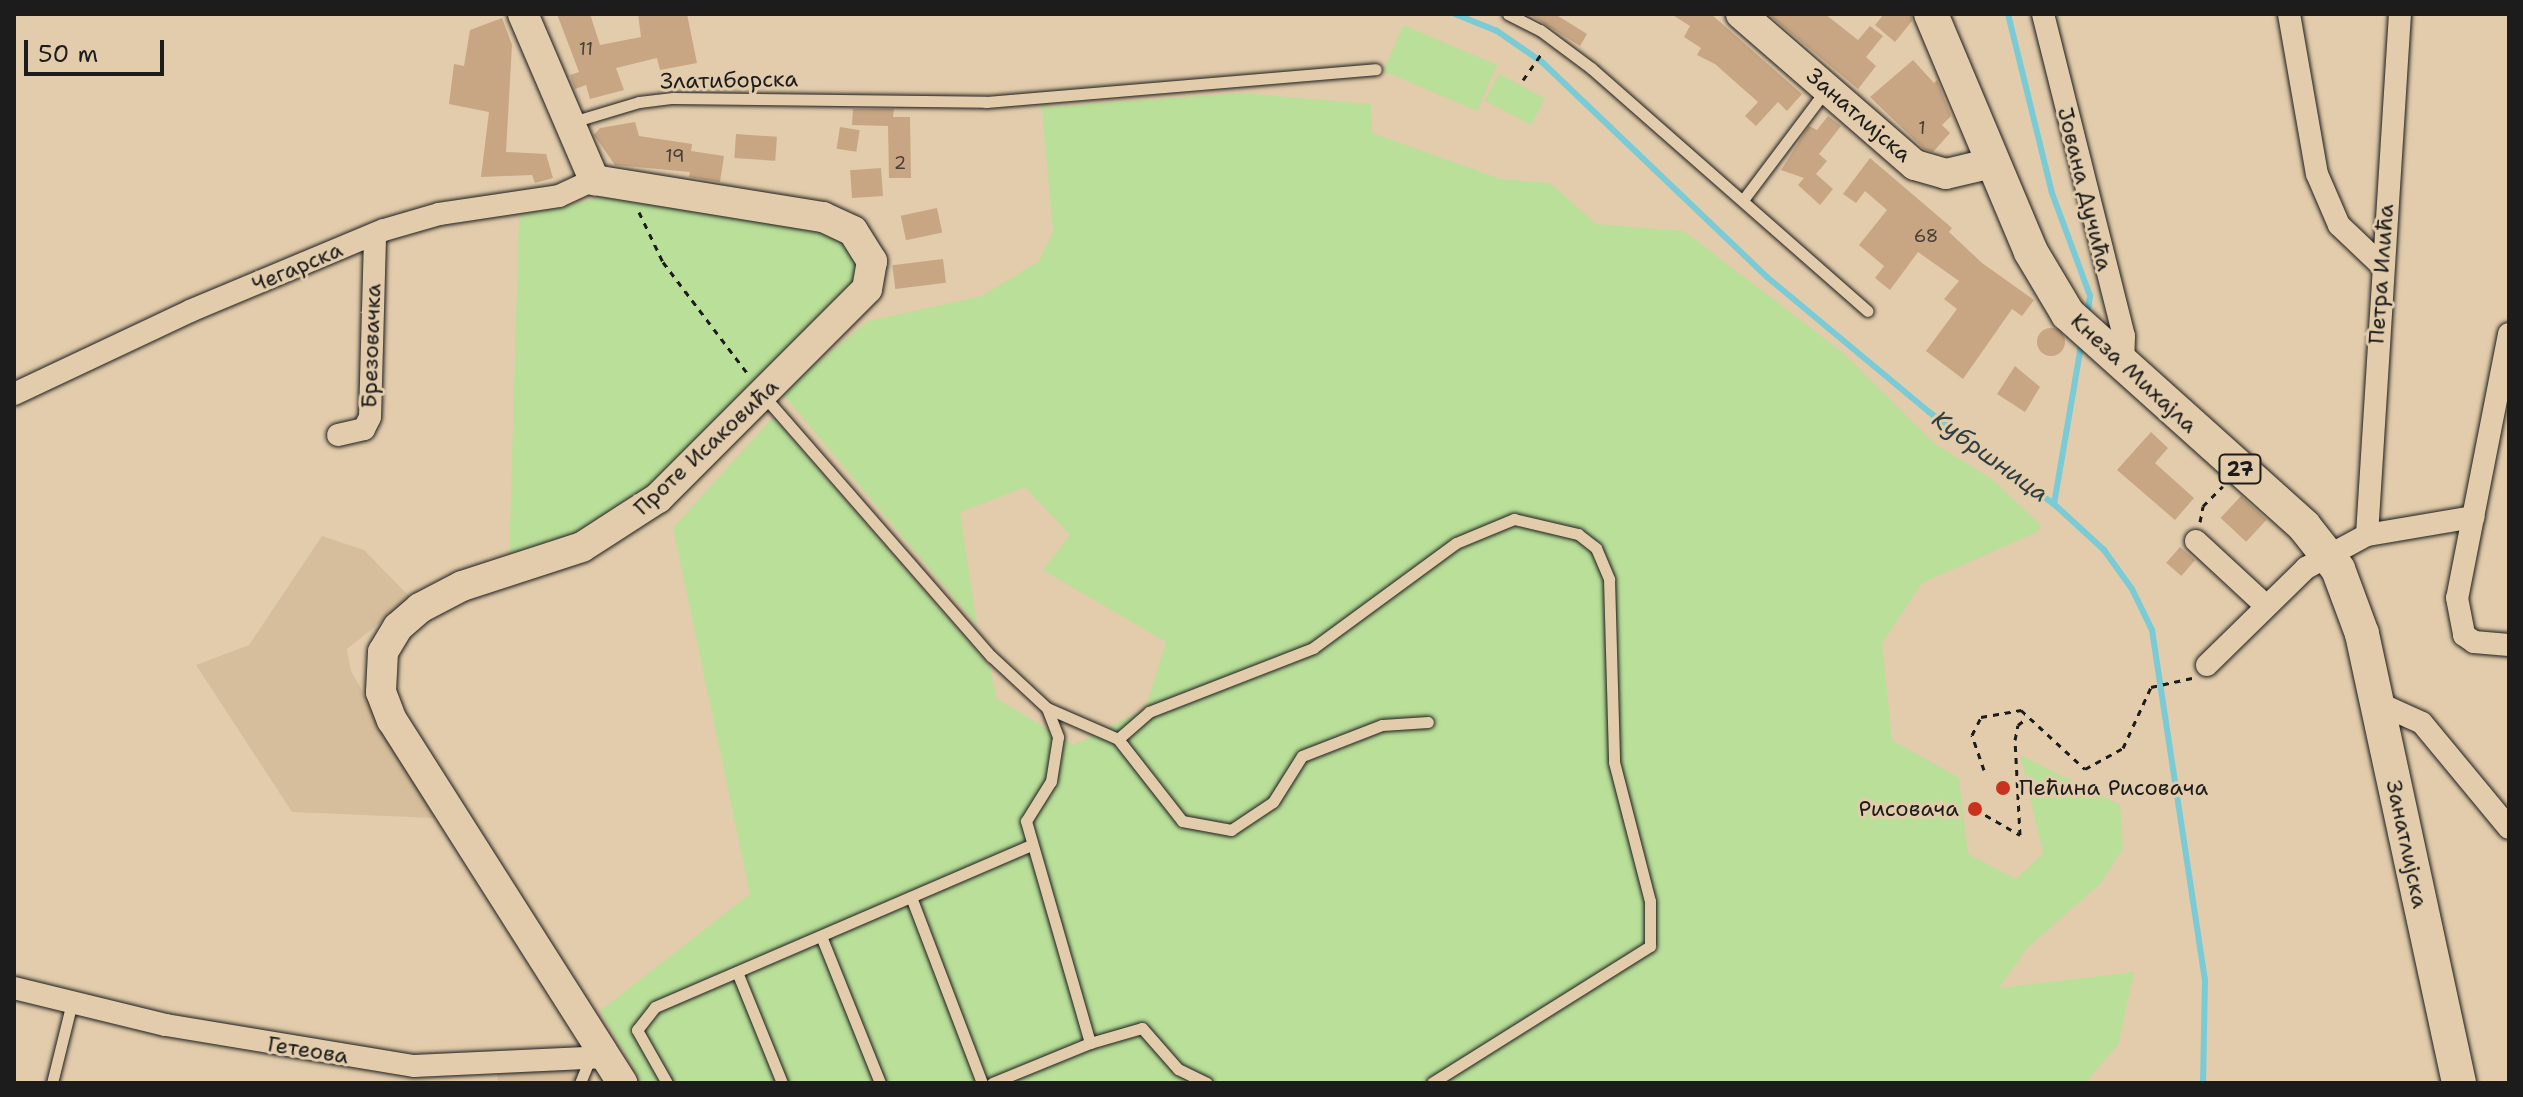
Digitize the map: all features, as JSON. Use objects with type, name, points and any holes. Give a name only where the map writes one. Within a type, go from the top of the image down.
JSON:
[{"type":"main road","name":"Кнеза Михајла","points":[[1931,14],[2042,275],[2068,314],[2329,555],[2354,605]]},
{"type":"main road","name":"Занатлијска","points":[[2354,605],[2378,703],[2459,1083]]},
{"type":"street","points":[[523,14],[594,180]]},
{"type":"street","name":"Занатлијска","points":[[1741,14],[1915,165],[1946,174],[1992,163]]},
{"type":"street","name":"Јована Дучића","points":[[2043,14],[2124,336],[2114,357]]},
{"type":"street","points":[[2289,14],[2317,174],[2339,225],[2381,265]]},
{"type":"street","name":"Петра Илића","points":[[2367,535],[2381,265],[2400,14]]},
{"type":"street","name":"Проте Исаковића","points":[[594,180],[823,217],[853,231],[867,246],[872,261],[867,289],[658,498],[613,532],[582,547],[462,586],[420,608],[398,627],[383,652],[381,692],[392,720],[602,1057]]},
{"type":"street","name":"Чегарска","points":[[14,394],[190,311],[375,234],[439,214],[559,196],[594,180]]},
{"type":"street","name":"Брезовачка","points":[[338,435],[364,429],[370,417],[375,234]]},
{"type":"street","points":[[2509,334],[2502,395],[2457,598],[2464,635],[2474,642],[2509,645]]},
{"type":"street","points":[[2200,671],[2306,568],[2329,555],[2367,535],[2473,517]]},
{"type":"street","points":[[2196,541],[2265,605]]},
{"type":"street","points":[[2378,703],[2422,723],[2509,828]]},
{"type":"street","name":"Гетеова","points":[[14,988],[166,1025],[414,1066],[602,1057]]},
{"type":"lane","points":[[1508,14],[1540,30],[1591,68],[1868,311]]},
{"type":"lane","name":"Златиборска","points":[[569,123],[639,102],[673,98],[891,102],[1044,100],[1376,69]]},
{"type":"lane","points":[[1743,200],[1828,87]]},
{"type":"lane","points":[[763,394],[991,656],[1047,708],[1118,739],[1182,821],[1231,830],[1273,802],[1302,756],[1382,725],[1428,722]]},
{"type":"lane","points":[[1118,739],[1149,712],[1313,648],[1456,543],[1514,519],[1578,534],[1596,548],[1609,579],[1614,762],[1650,901],[1650,946],[1432,1083]]},
{"type":"lane","points":[[1047,708],[1058,737],[1051,781],[1026,821],[1090,1043]]},
{"type":"lane","points":[[667,1083],[637,1030],[655,1007],[1032,845]]},
{"type":"lane","points":[[911,897],[982,1083]]},
{"type":"lane","points":[[821,936],[880,1083]]},
{"type":"lane","points":[[737,972],[782,1083]]},
{"type":"lane","points":[[52,1083],[72,1002]]},
{"type":"lane","points":[[992,1083],[1090,1043],[1142,1028],[1178,1069],[1207,1083]]},
{"type":"lane","points":[[580,1083],[602,1057]]},
{"type":"path","points":[[1523,80],[1546,48]]},
{"type":"path","points":[[629,186],[663,262],[763,394]]},
{"type":"path","points":[[2196,541],[2203,506],[2239,469]]},
{"type":"path","points":[[1984,770],[1972,735],[1981,717],[2013,708],[2040,727],[2085,769],[2123,748],[2151,687],[2200,671]]},
{"type":"path","points":[[1975,809],[2020,835],[2018,725],[2025,717],[2040,727]]},
{"type":"shaded area","points":[[322,536],[364,550],[411,598],[347,649],[351,671],[435,818],[292,812],[196,665],[249,645]]},
{"type":"shaded area","points":[[572,1068],[595,1083],[498,1083],[497,1074]]},
{"type":"green space","points":[[1403,25],[1497,65],[1477,111],[1383,71]]},
{"type":"green space","points":[[1499,74],[1545,98],[1531,125],[1485,100]]},
{"type":"green space","points":[[1040,89],[1048,107],[1241,93],[1371,104],[1372,133],[1501,179],[1550,183],[1596,224],[1684,231],[1842,352],[1935,444],[1992,479],[2041,526],[2037,532],[1922,583],[1882,643],[1892,740],[1959,778],[1968,854],[2016,879],[2043,853],[2020,755],[2120,805],[2123,848],[2101,883],[2027,948],[1999,988],[2134,972],[2118,1045],[2085,1083],[642,1083],[600,1011],[750,894],[673,528],[773,417],[990,667],[997,699],[1074,745],[1145,709],[1166,642],[1043,570],[1070,535],[1025,487],[960,512],[977,625],[781,392],[868,321],[982,296],[1039,261],[1053,231]]},
{"type":"green space","points":[[611,195],[844,235],[864,274],[652,494],[586,533],[509,562],[519,216]]},
{"type":"building","points":[[557,14],[590,14],[600,45],[641,37],[638,14],[687,14],[697,63],[660,70],[657,58],[616,68],[624,90],[590,99],[586,85],[575,89],[570,75],[579,72]]},
{"type":"building","points":[[1529,14],[1555,14],[1587,34],[1580,46]]},
{"type":"building","points":[[1671,14],[1711,14],[1802,94],[1787,111],[1778,102],[1756,126],[1745,116],[1758,102],[1715,64],[1697,55],[1701,48],[1684,37],[1690,26]]},
{"type":"building","points":[[1768,14],[1825,14],[1858,40],[1870,26],[1883,36],[1866,57],[1876,66],[1858,89]]},
{"type":"building","points":[[1884,14],[1911,14],[1912,21],[1895,42],[1875,25]]},
{"type":"building","points":[[502,18],[512,45],[506,152],[546,154],[553,178],[535,183],[532,175],[481,177],[489,112],[449,104],[454,64],[464,66],[470,30]]},
{"type":"building","points":[[1913,60],[1934,83],[1937,80],[1951,116],[1942,125],[1950,133],[1933,152],[1924,149],[1870,97]]},
{"type":"building","points":[[853,109],[894,109],[893,117],[910,117],[911,178],[889,178],[888,126],[852,125]]},
{"type":"building","points":[[1828,116],[1841,126],[1819,154],[1827,161],[1816,174],[1833,189],[1820,205],[1798,185],[1804,178],[1781,170],[1809,126],[1817,130]]},
{"type":"building","points":[[635,122],[639,136],[692,144],[691,151],[724,156],[720,182],[689,177],[690,172],[615,165],[594,135],[600,128]]},
{"type":"building","points":[[840,127],[860,130],[856,152],[837,149]]},
{"type":"building","points":[[736,134],[777,137],[775,161],[734,158]]},
{"type":"building","points":[[1870,158],[1952,228],[1949,232],[1982,263],[2034,300],[2022,316],[2012,309],[1963,379],[1926,351],[1957,309],[1944,299],[1959,281],[1918,252],[1890,290],[1875,278],[1884,266],[1859,245],[1887,210],[1865,191],[1856,203],[1843,194]]},
{"type":"building","points":[[881,168],[883,196],[852,198],[850,170]]},
{"type":"building","points":[[937,208],[942,232],[906,240],[901,216]]},
{"type":"building","points":[[943,259],[946,283],[895,289],[892,265]]},
{"type":"building","points":[[2051,328],[2061,332],[2065,342],[2061,352],[2051,356],[2041,352],[2037,342],[2041,332]]},
{"type":"building","points":[[2015,366],[2040,387],[2025,412],[1997,394]]},
{"type":"building","points":[[2151,432],[2168,448],[2155,463],[2194,498],[2175,520],[2117,470]]},
{"type":"building","points":[[2241,496],[2267,520],[2246,542],[2221,518]]},
{"type":"building","points":[[2180,547],[2195,560],[2181,576],[2166,563]]},
{"type":"waterway","name":"Кубршница","points":[[1455,14],[1497,31],[1542,62],[1767,277],[1929,412],[2054,504],[2104,550],[2132,589],[2152,630],[2205,980],[2203,1083]]},
{"type":"waterway","points":[[2008,14],[2052,193],[2090,296],[2087,314]]},
{"type":"waterway","points":[[2054,504],[2082,341]]},
{"type":"place","name":"Пећина Рисовача","points":[[2003,788]]},
{"type":"place","name":"Рисовача","points":[[1975,809]]}]
